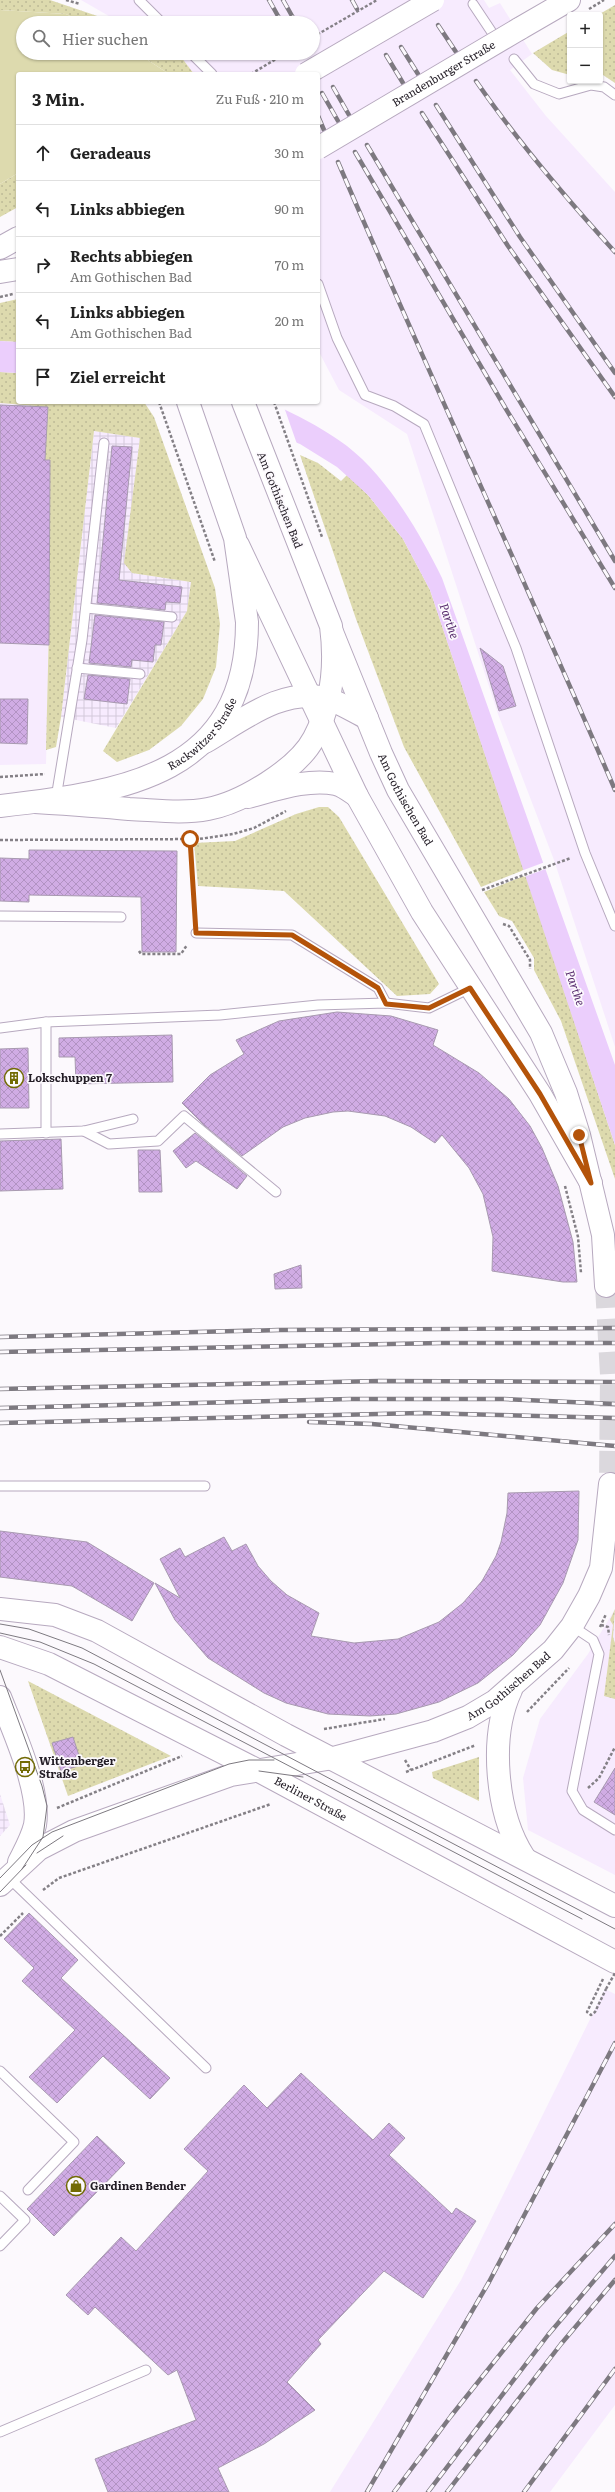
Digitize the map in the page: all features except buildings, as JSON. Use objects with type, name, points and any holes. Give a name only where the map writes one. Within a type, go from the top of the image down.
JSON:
[{"type":"main road","points":[[309,72],[433,0]]},
{"type":"main road","name":"Brandenburger Straße","points":[[320,147],[519,29],[577,6]]},
{"type":"main road","points":[[0,248],[16,239]]},
{"type":"main road","points":[[0,272],[16,269]]},
{"type":"main road","name":"Am Gothischen Bad","points":[[244,404],[256,439],[330,626],[391,776],[421,831],[519,991],[541,1033],[568,1100],[591,1183],[603,1235],[606,1286]]},
{"type":"main road","points":[[192,411],[235,538],[319,698],[321,720]]},
{"type":"main road","name":"Rackwitzer Straße","points":[[0,806],[46,800],[111,787],[162,772],[177,764],[205,742],[226,716],[233,701],[246,656],[247,622],[235,538]]},
{"type":"main road","points":[[319,698],[334,657],[330,626]]},
{"type":"main road","points":[[205,742],[277,702],[295,696],[319,698],[367,718]]},
{"type":"main road","name":"Am Gothischen Bad","points":[[321,720],[357,796],[422,912],[540,1094],[591,1183]]},
{"type":"main road","name":"Rackwitzer Straße","points":[[46,800],[170,811],[208,809],[243,798],[269,782],[303,753],[314,738],[321,720]]},
{"type":"main road","points":[[243,798],[295,786],[318,783],[336,784],[357,796]]},
{"type":"main road","name":"Am Gothischen Bad","points":[[259,1771],[333,1758],[446,1727],[486,1708],[511,1690],[553,1650],[572,1626],[589,1596],[601,1568],[610,1484]]},
{"type":"main road","points":[[0,1609],[55,1615],[83,1624],[333,1758],[615,1906]]},
{"type":"main road","name":"Berliner Straße","points":[[0,1648],[22,1653],[62,1671],[259,1771],[615,1962]]},
{"type":"main road","points":[[511,1690],[505,1704],[499,1734],[499,1768],[502,1793],[513,1837],[524,1857]]},
{"type":"main road","points":[[0,1697],[33,1790],[35,1819],[31,1836],[8,1877]]},
{"type":"main road","points":[[8,1877],[39,1849],[63,1836],[225,1776],[259,1771]]},
{"type":"lane","points":[[140,0],[155,16]]},
{"type":"lane","points":[[473,4],[491,31]]},
{"type":"lane","points":[[514,59],[534,84],[559,94],[591,85],[604,87],[615,95]]},
{"type":"lane","points":[[198,60],[210,72]]},
{"type":"lane","points":[[320,290],[337,338],[365,394],[394,406],[424,424],[516,648],[585,853],[615,926]]},
{"type":"lane","points":[[46,800],[60,773],[86,608],[104,442]]},
{"type":"lane","points":[[86,608],[172,617]]},
{"type":"lane","points":[[77,668],[140,674]]},
{"type":"lane","points":[[0,916],[121,917]]},
{"type":"lane","points":[[196,933],[292,935],[378,988],[386,1004]]},
{"type":"lane","points":[[0,1028],[46,1022],[220,1016],[318,1004],[386,1004],[429,1008],[470,988]]},
{"type":"lane","points":[[46,1022],[46,1132]]},
{"type":"lane","points":[[84,1131],[109,1144],[158,1141],[184,1116],[276,1192]]},
{"type":"lane","points":[[0,1134],[84,1131],[133,1119]]},
{"type":"lane","points":[[0,1486],[205,1486]]},
{"type":"lane","points":[[572,1626],[593,1640],[597,1647],[598,1661],[572,1791],[583,1810],[615,1830]]},
{"type":"lane","points":[[8,1877],[206,2068]]},
{"type":"lane","points":[[0,2071],[74,2142],[28,2190]]},
{"type":"lane","points":[[0,2196],[25,2220],[0,2246]]},
{"type":"lane","points":[[0,2432],[146,2370]]},
{"type":"path","points":[[66,0],[80,4]]},
{"type":"path","points":[[320,33],[377,0]]},
{"type":"path","points":[[577,6],[604,0]]},
{"type":"path","points":[[254,72],[274,60]]},
{"type":"path","points":[[0,297],[16,293]]},
{"type":"path","points":[[160,404],[215,564]]},
{"type":"path","points":[[275,404],[290,449]]},
{"type":"path","points":[[0,777],[60,773]]},
{"type":"path","points":[[0,840],[190,839],[240,832],[254,828],[292,808]]},
{"type":"path","points":[[139,951],[141,954],[181,954],[196,933],[190,839]]},
{"type":"path","points":[[477,892],[513,877],[555,863]]},
{"type":"path","points":[[564,1181],[578,1237],[582,1280]]},
{"type":"path","points":[[406,1772],[473,1747],[499,1734],[542,1699],[593,1640],[610,1607]]},
{"type":"path","points":[[601,1624],[608,1627]]},
{"type":"path","points":[[323,1729],[392,1718]]},
{"type":"path","points":[[572,1791],[590,1787],[599,1778],[615,1747]]},
{"type":"path","points":[[35,1819],[66,1804],[184,1755]]},
{"type":"path","points":[[0,1936],[29,1906],[31,1899],[59,1878],[276,1802]]},
{"type":"path","points":[[600,1985],[587,2012],[591,2015],[595,2012],[615,1973]]},
{"type":"shaded area","points":[[0,0],[50,0],[97,16],[70,16],[66,14],[0,10]]},
{"type":"shaded area","points":[[81,0],[484,0],[489,8],[500,3],[532,54],[510,70],[546,116],[615,192],[615,1047],[554,860],[498,714],[407,434],[339,390],[320,354],[320,72],[192,72],[183,60],[320,60],[320,16],[109,16]]},
{"type":"shaded area","points":[[615,5],[615,83],[603,75],[603,12]]},
{"type":"shaded area","points":[[0,10],[66,14],[70,16],[16,16],[16,60],[148,60],[166,72],[16,72],[16,174],[0,184]]},
{"type":"shaded area","points":[[567,33],[567,74],[552,70],[533,53]]},
{"type":"shaded area","points":[[148,60],[183,60],[192,72],[166,72]]},
{"type":"shaded area","points":[[16,174],[16,208],[0,217],[0,184]]},
{"type":"shaded area","points":[[16,299],[16,342],[0,341],[0,303]]},
{"type":"shaded area","points":[[0,372],[16,373],[16,404],[48,404],[46,460],[50,460],[50,585],[46,764],[0,765]]},
{"type":"shaded area","points":[[0,372],[16,373],[16,404],[145,404],[154,417],[215,588],[220,624],[216,667],[203,699],[181,726],[149,750],[117,762],[103,751],[187,611],[191,582],[132,573],[124,563],[140,438],[94,431],[61,717],[56,747],[46,750],[50,585],[50,460],[45,460],[48,407],[0,403]]},
{"type":"shaded area","points":[[94,431],[140,438],[125,563],[132,573],[191,582],[187,611],[116,728],[61,717]]},
{"type":"shaded area","points":[[300,455],[318,463],[341,481],[347,475],[368,495],[403,539],[430,590],[524,870],[481,887],[404,747],[356,619]]},
{"type":"shaded area","points":[[319,807],[328,807],[339,817],[439,984],[430,994],[397,996],[284,891],[198,886],[194,843],[235,841],[296,814]]},
{"type":"shaded area","points":[[526,875],[615,1145],[615,1179],[561,1021],[534,970],[534,958],[512,921],[499,916],[484,892]]},
{"type":"shaded area","points":[[615,1609],[615,1875],[528,1830],[523,1778],[540,1719],[588,1654]]},
{"type":"shaded area","points":[[615,1609],[613,1637],[615,1643],[615,1699],[604,1696],[613,1625],[610,1620]]},
{"type":"shaded area","points":[[28,1681],[171,1756],[68,1796]]},
{"type":"shaded area","points":[[479,1757],[479,1801],[433,1778],[432,1772]]},
{"type":"shaded area","points":[[0,1794],[10,1825],[0,1836]]},
{"type":"shaded area","points":[[605,1989],[615,1994],[615,2405],[550,2492],[330,2492],[461,2280]]},
{"type":"water","points":[[0,341],[16,342],[16,373],[0,372]]},
{"type":"water","name":"Parthe","points":[[270,404],[272,404],[320,428],[347,446],[376,473],[389,490],[424,543],[442,578],[615,1065],[615,1145],[430,590],[403,539],[368,495],[337,467],[300,444],[266,431]]},
{"type":"pier","points":[[158,404],[277,404],[284,407],[297,444],[266,433]]},
{"type":"pier","points":[[545,862],[548,868],[524,877],[521,871]]},
{"type":"tunnel","points":[[606,1286],[611,1375],[610,1484]]},
{"type":"tram line","points":[[0,1624],[29,1629],[82,1648],[615,1929]]},
{"type":"tram line","points":[[0,1633],[40,1642],[94,1664],[582,1919]]},
{"type":"tram line","points":[[0,1670],[42,1786],[47,1806],[43,1837],[22,1869]]},
{"type":"tram line","points":[[0,1878],[32,1845],[52,1832],[229,1764],[249,1760],[274,1760]]},
{"type":"tram line","points":[[259,1771],[303,1777]]},
{"type":"tram line","points":[[37,1853],[63,1836]]},
{"type":"tram line","points":[[0,1892],[26,1865]]},
{"type":"railway","points":[[269,0],[278,16]]},
{"type":"railway","points":[[283,0],[292,16]]},
{"type":"railway","points":[[352,0],[357,9]]},
{"type":"railway","points":[[438,25],[456,52]]},
{"type":"railway","points":[[401,47],[418,74]]},
{"type":"railway","points":[[386,55],[403,83]]},
{"type":"railway","points":[[476,81],[508,126],[542,169],[615,252]]},
{"type":"railway","points":[[333,87],[349,115]]},
{"type":"railway","points":[[322,93],[338,121]]},
{"type":"railway","points":[[436,105],[520,237],[615,373]]},
{"type":"railway","points":[[422,113],[508,246],[615,397]]},
{"type":"railway","points":[[320,121],[324,130]]},
{"type":"railway","points":[[367,145],[615,561]]},
{"type":"railway","points":[[355,152],[506,409],[615,588]]},
{"type":"railway","points":[[338,162],[615,790]]},
{"type":"railway","points":[[0,1337],[279,1330],[615,1328]]},
{"type":"railway","points":[[0,1352],[440,1343],[615,1343]]},
{"type":"railway","points":[[0,1389],[379,1381],[615,1382]]},
{"type":"railway","points":[[0,1408],[350,1399],[504,1399],[615,1404]]},
{"type":"railway","points":[[0,1423],[420,1413],[615,1418]]},
{"type":"railway","points":[[309,1422],[372,1424],[615,1446]]},
{"type":"railway","points":[[367,2492],[489,2282],[615,2043]]},
{"type":"railway","points":[[394,2492],[451,2416],[537,2308],[615,2224]]},
{"type":"railway","points":[[428,2492],[548,2335],[615,2256]]},
{"type":"railway","points":[[447,2492],[561,2344],[615,2280]]},
{"type":"railway","points":[[524,2492],[615,2369]]},
{"type":"place","name":"Lokschuppen 7","points":[[14,1078]]},
{"type":"place","name":"Wittenberger Straße","points":[[25,1767]]},
{"type":"place","name":"Gardinen Bender","points":[[76,2186]]},
{"type":"route","points":[[190,839],[196,933],[292,935],[378,988],[386,1004],[429,1008],[470,988],[540,1094],[591,1183],[579,1135]]}]
